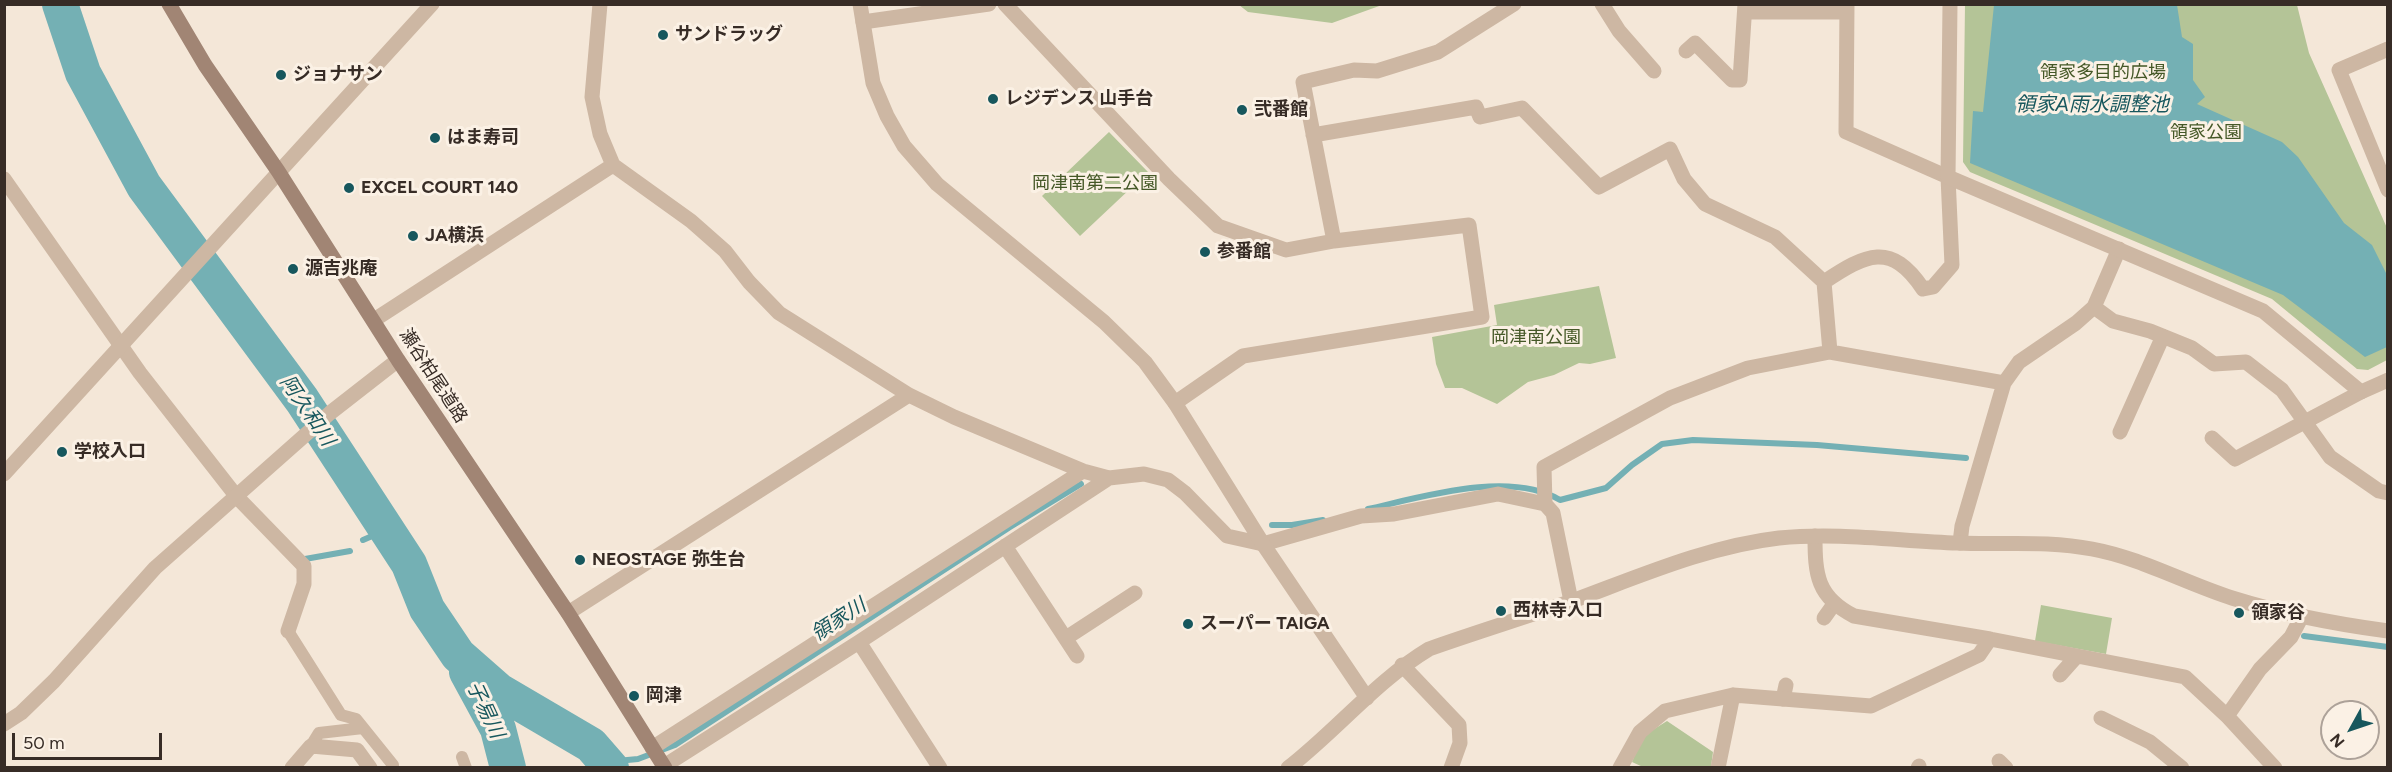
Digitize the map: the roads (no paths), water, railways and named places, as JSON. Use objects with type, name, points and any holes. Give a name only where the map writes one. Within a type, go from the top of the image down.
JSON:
[{"type":"main road","name":"瀬谷柏尾道路","points":[[169,4],[205,65],[278,171],[398,360],[568,613],[664,767]]},
{"type":"street","points":[[4,474],[432,4]]},
{"type":"street","points":[[600,4],[591,97],[600,134],[613,165],[692,221],[725,251],[749,282],[779,313],[909,394],[954,417],[1083,471],[1109,478],[1144,474],[1167,480],[1185,493],[1227,536],[1263,544],[1361,516],[1394,514],[1498,494],[1545,504],[1553,513],[1571,601]]},
{"type":"street","points":[[860,4],[873,82],[887,116],[904,146],[937,184],[1104,322],[1145,362],[1175,403],[1263,544],[1367,698]]},
{"type":"street","points":[[863,22],[988,4]]},
{"type":"street","points":[[1005,4],[1168,178],[1218,226],[1286,250],[1334,241],[1469,225],[1482,317],[1244,356],[1175,403]]},
{"type":"street","points":[[1334,241],[1303,82],[1354,70],[1377,71],[1438,52],[1514,4]]},
{"type":"street","points":[[1602,4],[1619,31],[1654,71]]},
{"type":"street","points":[[1824,282],[1844,268],[1871,258],[1889,256],[1910,270],[1923,289],[1933,287],[1952,265],[1948,177],[1950,4]]},
{"type":"street","points":[[1686,51],[1695,43],[1732,80],[1740,80],[1745,8],[1847,8],[1846,132],[2263,311],[2361,392]]},
{"type":"street","points":[[2388,49],[2338,70],[2388,190]]},
{"type":"street","points":[[1313,135],[1476,107],[1480,117],[1522,108],[1599,188],[1670,149],[1684,179],[1705,204],[1775,237],[1824,282],[1830,352]]},
{"type":"street","points":[[374,320],[613,165]]},
{"type":"street","points":[[4,178],[134,364],[237,498],[303,567],[304,584],[288,631]]},
{"type":"street","points":[[1960,543],[1962,526],[2004,383],[2019,362],[2076,323],[2094,307],[2119,249]]},
{"type":"street","points":[[2094,307],[2114,321],[2163,336],[2192,348],[2214,364],[2246,362],[2282,390],[2307,421],[2330,457],[2379,491],[2388,493]]},
{"type":"street","points":[[2120,432],[2163,336]]},
{"type":"street","points":[[1545,504],[1544,466],[1670,398],[1748,368],[1830,352],[2004,383]]},
{"type":"street","points":[[4,724],[21,713],[54,681],[155,568],[237,498],[330,413],[398,360]]},
{"type":"street","points":[[2212,438],[2235,459],[2388,380]]},
{"type":"street","points":[[568,613],[909,394]]},
{"type":"street","points":[[652,748],[1083,471]]},
{"type":"street","points":[[664,767],[1109,478]]},
{"type":"street","points":[[1815,536],[1815,551],[1824,594],[1834,604],[1854,616],[1990,639],[2184,677],[2227,716],[2275,768]]},
{"type":"street","points":[[1288,768],[1314,748],[1402,665],[1429,649],[1651,571],[1777,538],[1815,536],[1960,543],[2054,543],[2094,549],[2139,561],[2231,598],[2302,616],[2388,631]]},
{"type":"street","points":[[1005,546],[1077,656]]},
{"type":"street","points":[[1066,638],[1135,593]]},
{"type":"street","points":[[1824,618],[1834,604]]},
{"type":"street","points":[[2227,716],[2260,669],[2291,637],[2302,616]]},
{"type":"street","points":[[1620,768],[1640,732],[1665,711],[1733,695],[1784,692],[1871,706],[1979,655],[1990,639]]},
{"type":"street","points":[[859,642],[940,768]]},
{"type":"street","points":[[2060,675],[2076,657]]},
{"type":"street","points":[[1402,665],[1459,725],[1460,743],[1452,768]]},
{"type":"street","points":[[1718,768],[1733,695]]},
{"type":"street","points":[[2101,718],[2150,742],[2182,768]]},
{"type":"street","points":[[292,768],[311,746],[357,750],[370,768]]},
{"type":"lane","points":[[288,631],[341,715],[356,718],[393,765]]},
{"type":"lane","points":[[311,746],[319,733],[363,728]]},
{"type":"water","name":"領家A雨水調整池","points":[[1994,5],[2177,5],[2182,37],[2193,44],[2193,80],[2205,97],[2197,104],[2282,142],[2298,157],[2344,223],[2372,245],[2387,275],[2387,347],[2365,357],[2283,295],[1970,163],[1973,111],[1983,112]]},
{"type":"waterway","name":"阿久和川","points":[[60,4],[83,73],[144,186],[302,400],[409,564],[427,609],[458,655],[499,691],[591,745],[611,768]]},
{"type":"waterway","points":[[1368,509],[1439,493],[1491,486],[1539,491],[1560,500],[1606,488],[1632,465],[1662,444],[1693,440],[1817,445],[1966,458]]},
{"type":"waterway","name":"領家川","points":[[606,762],[638,759],[675,745],[1010,527],[1081,484]]},
{"type":"waterway","points":[[1272,525],[1292,525],[1323,520]]},
{"type":"waterway","points":[[363,540],[386,530]]},
{"type":"waterway","points":[[305,559],[350,551]]},
{"type":"waterway","points":[[2304,636],[2388,647]]},
{"type":"waterway","name":"子易川","points":[[467,672],[498,729],[508,768]]},
{"type":"place","name":"サンドラッグ","points":[[663,35]]},
{"type":"place","name":"ジョナサン","points":[[281,75]]},
{"type":"place","name":"レジデンス 山手台","points":[[993,99]]},
{"type":"place","name":"弐番館","points":[[1242,110]]},
{"type":"place","name":"はま寿司","points":[[435,138]]},
{"type":"place","name":"EXCEL COURT 140","points":[[349,188]]},
{"type":"place","name":"JA横浜","points":[[413,236]]},
{"type":"place","name":"参番館","points":[[1205,252]]},
{"type":"place","name":"源吉兆庵","points":[[293,269]]},
{"type":"place","name":"学校入口","points":[[62,452]]},
{"type":"place","name":"NEOSTAGE 弥生台","points":[[580,560]]},
{"type":"place","name":"西林寺入口","points":[[1501,611]]},
{"type":"place","name":"領家谷","points":[[2239,613]]},
{"type":"place","name":"スーパー TAIGA","points":[[1188,624]]},
{"type":"place","name":"岡津","points":[[634,696]]},
{"type":"park label","name":"領家多目的広場","points":[[2103,73]]},
{"type":"park label","name":"領家公園","points":[[2206,133]]},
{"type":"park label","name":"岡津南第二公園","points":[[1095,184]]},
{"type":"park label","name":"岡津南公園","points":[[1536,338]]}]
